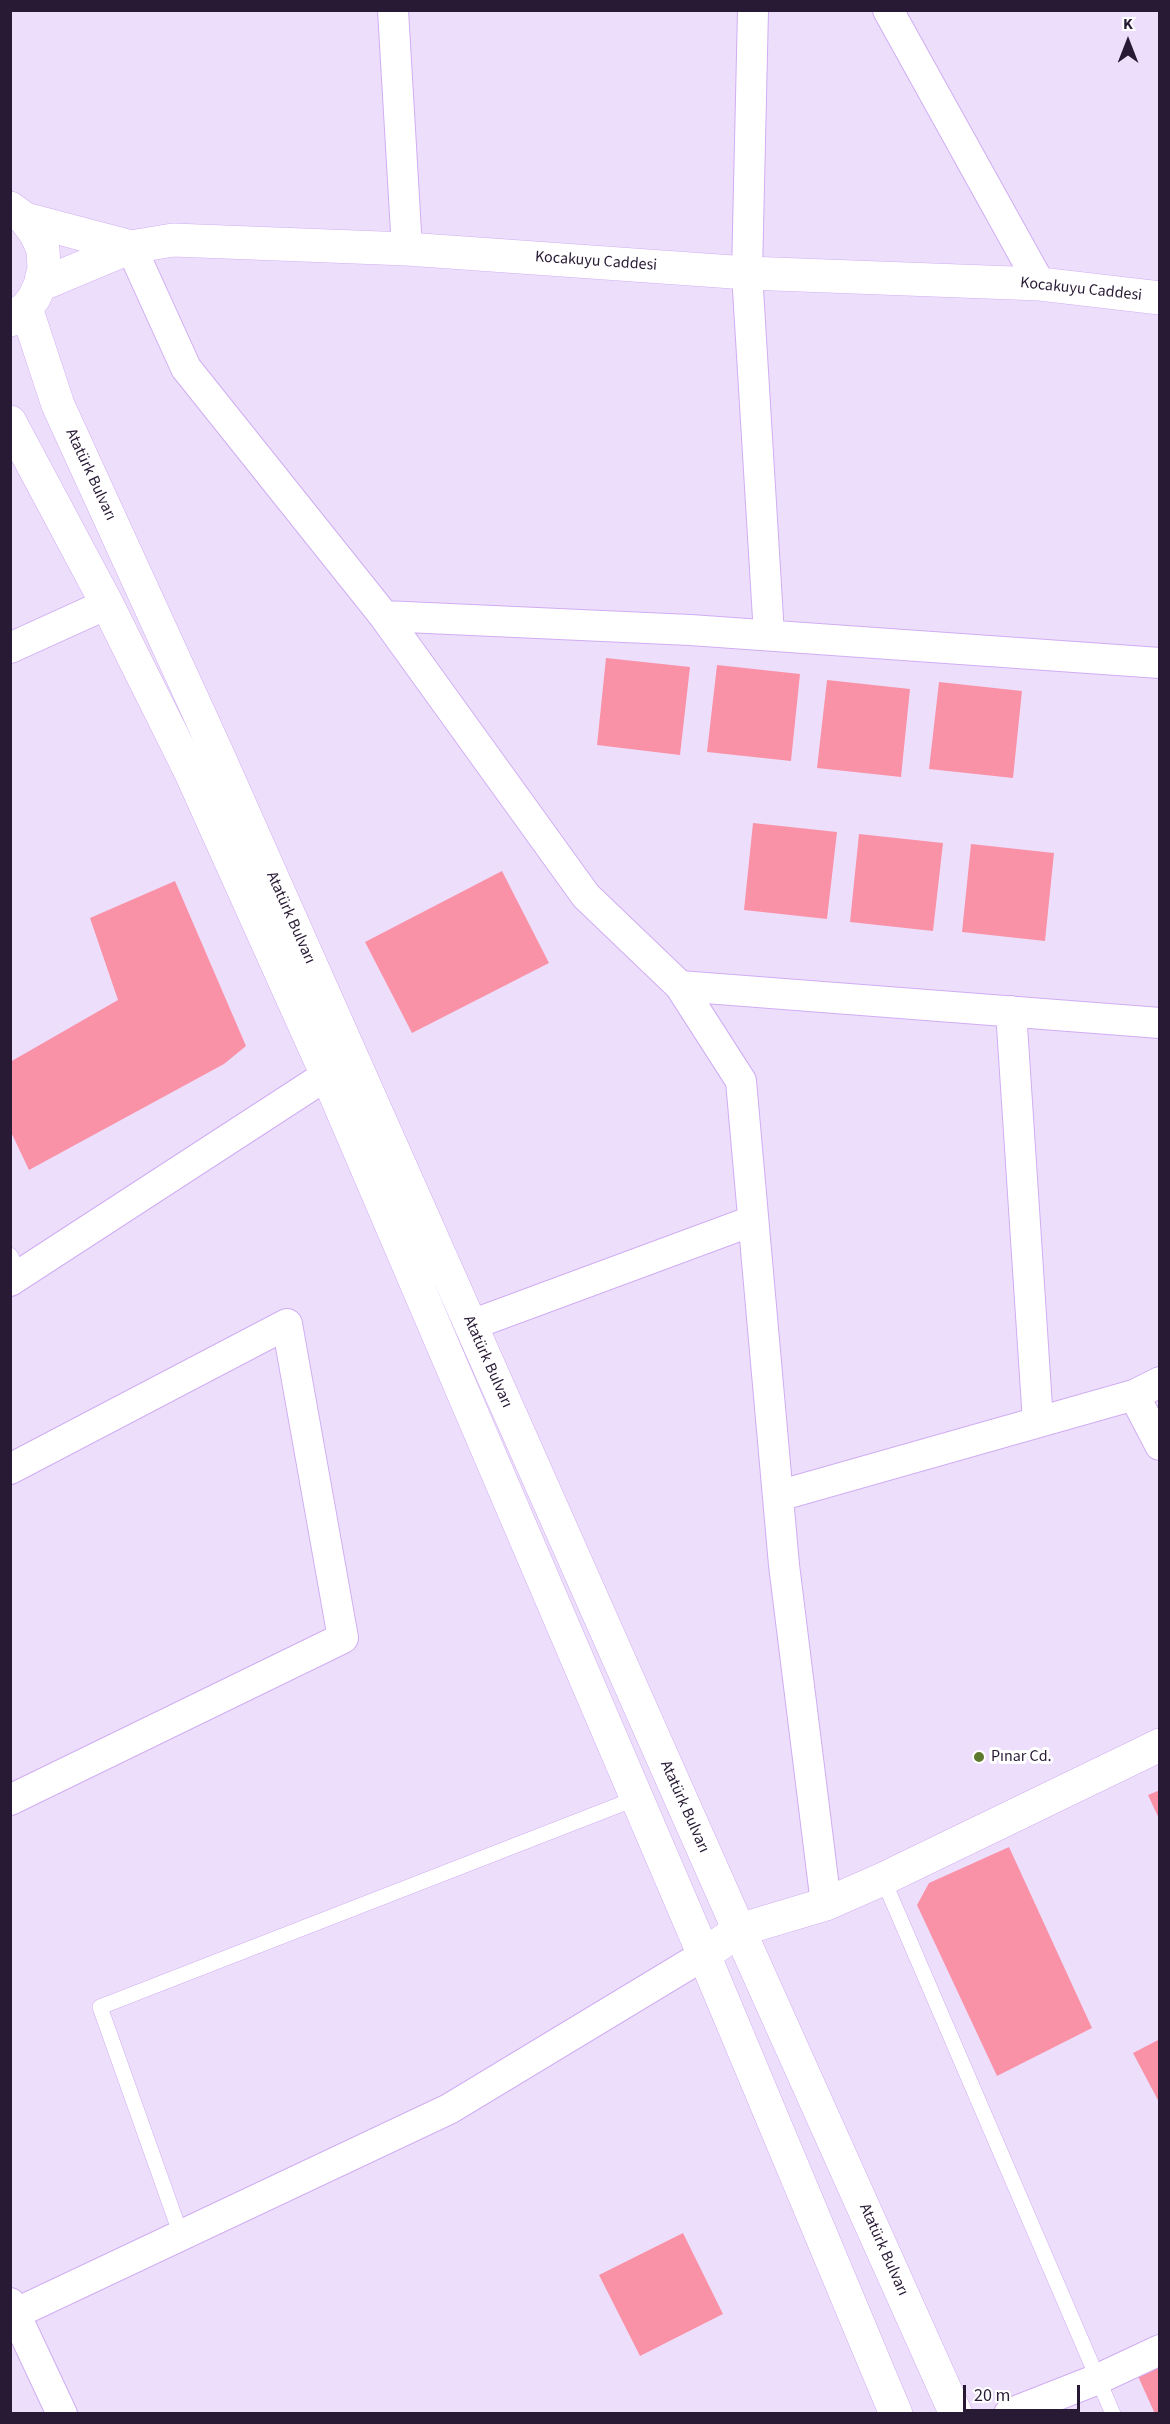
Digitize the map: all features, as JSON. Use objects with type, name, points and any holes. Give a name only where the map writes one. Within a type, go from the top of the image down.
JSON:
[{"type":"main road","points":[[18,214],[131,247]]},
{"type":"main road","points":[[18,214],[36,234],[43,250],[44,268],[26,304]]},
{"type":"main road","name":"Kocakuyu Caddesi","points":[[26,304],[131,247],[173,240],[407,249],[747,273],[1040,284],[1160,298]]},
{"type":"main road","name":"Atatürk Bulvarı","points":[[26,304],[58,405],[223,766],[956,2414]]},
{"type":"main road","name":"Atatürk Bulvarı","points":[[10,422],[107,604],[191,773],[327,1074],[704,1954],[896,2414]]},
{"type":"main road","points":[[704,1954],[739,1930],[826,1904],[883,1880],[1160,1745]]},
{"type":"street","points":[[393,10],[407,249]]},
{"type":"street","points":[[753,10],[747,273],[769,635]]},
{"type":"street","points":[[888,10],[1040,284]]},
{"type":"street","points":[[131,247],[186,368],[384,616],[586,896],[680,986],[741,1081],[784,1565],[826,1904]]},
{"type":"street","points":[[10,648],[107,604]]},
{"type":"street","points":[[384,616],[769,635],[1160,663]]},
{"type":"street","points":[[680,986],[1160,1023]]},
{"type":"street","points":[[1011,1011],[1038,1422]]},
{"type":"street","points":[[14,1270],[327,1074]]},
{"type":"street","points":[[471,1325],[752,1221]]},
{"type":"street","points":[[10,1469],[287,1324],[343,1638],[10,1800]]},
{"type":"street","points":[[778,1496],[1147,1389],[1160,1445]]},
{"type":"street","points":[[62,2414],[12,2311],[181,2235],[449,2109],[704,1954]]},
{"type":"street","points":[[1009,2414],[1098,2379],[1160,2350]]},
{"type":"lane","points":[[181,2235],[100,2007],[637,1798]]},
{"type":"lane","points":[[883,1880],[1113,2414]]},
{"type":"building","points":[[606,658],[690,667],[680,755],[597,745]]},
{"type":"building","points":[[717,665],[800,674],[791,761],[707,752]]},
{"type":"building","points":[[827,680],[910,689],[901,777],[817,768]]},
{"type":"building","points":[[939,682],[1022,691],[1013,778],[929,769]]},
{"type":"building","points":[[753,823],[837,832],[827,919],[744,910]]},
{"type":"building","points":[[859,834],[943,843],[933,931],[850,922]]},
{"type":"building","points":[[971,844],[1054,853],[1045,941],[962,932]]},
{"type":"building","points":[[502,871],[549,963],[412,1033],[365,942]]},
{"type":"building","points":[[175,881],[246,1046],[224,1064],[29,1170],[10,1130],[10,1062],[118,1000],[90,918]]},
{"type":"building","points":[[1160,1790],[1160,1821],[1148,1795]]},
{"type":"building","points":[[1009,1847],[1092,2028],[997,2076],[917,1905],[929,1883]]},
{"type":"building","points":[[1160,2039],[1160,2104],[1133,2053]]},
{"type":"building","points":[[683,2233],[723,2314],[640,2356],[599,2275]]},
{"type":"building","points":[[1160,2363],[1160,2414],[1155,2414],[1137,2374]]},
{"type":"place","name":"Pınar Cd.","points":[[979,1757]]}]
